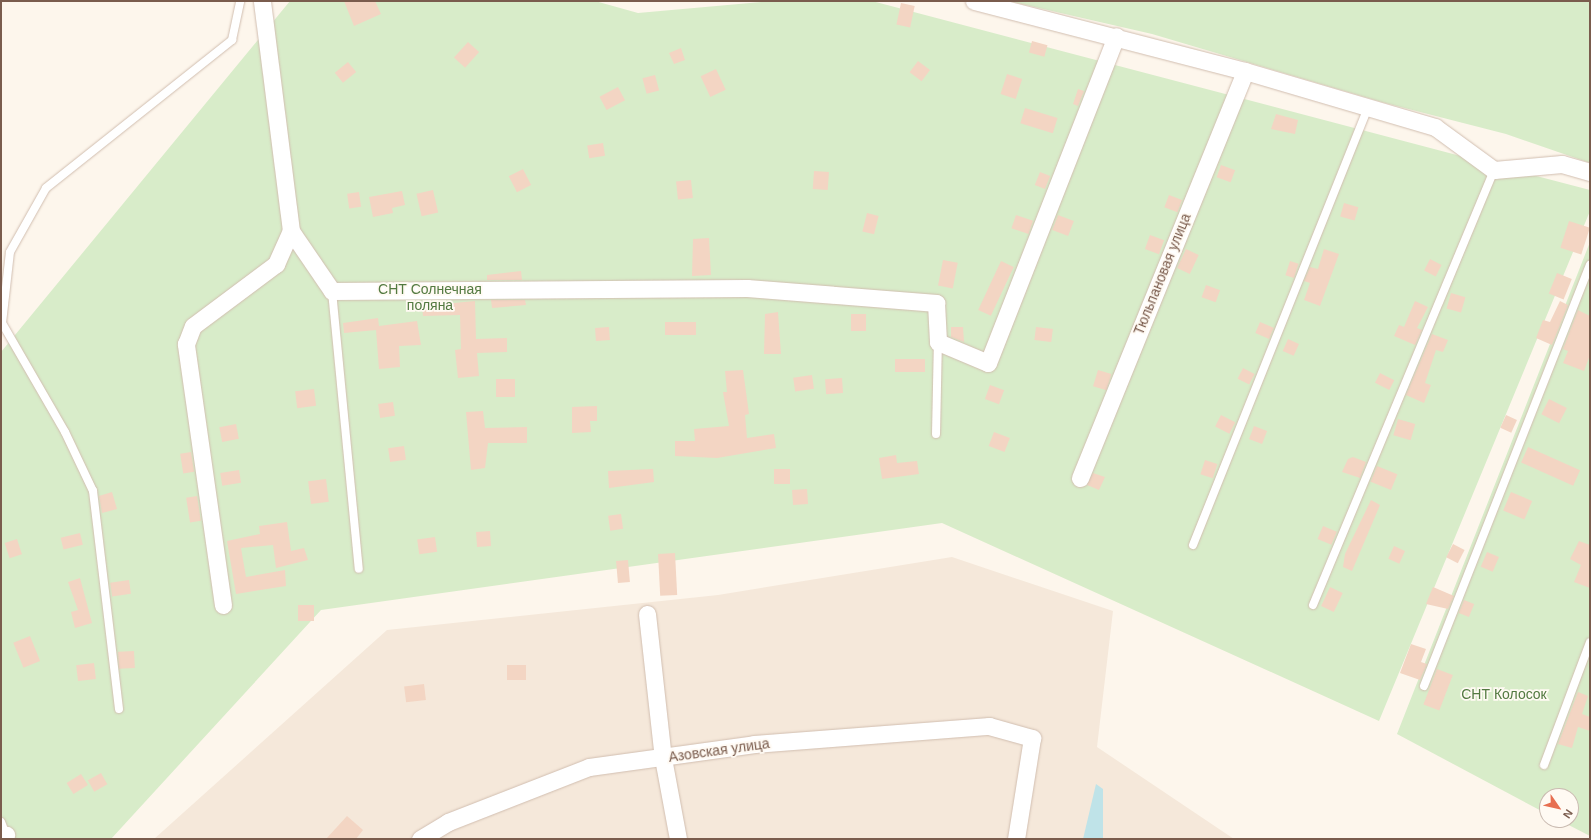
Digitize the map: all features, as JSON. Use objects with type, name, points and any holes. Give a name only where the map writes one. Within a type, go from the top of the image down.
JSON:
[{"type":"street","points":[[262,1],[291,231],[332,291],[747,288],[936,303],[938,342],[988,363],[1116,36]]},
{"type":"street","points":[[974,1],[1116,36],[1245,71],[1435,127],[1494,170],[1562,164],[1590,172]]},
{"type":"street","name":"Тюльпановая улица","points":[[1080,478],[1245,71]]},
{"type":"street","points":[[223,605],[186,344],[193,326],[276,264],[291,231]]},
{"type":"street","points":[[647,614],[663,758],[678,839]]},
{"type":"street","name":"Азовская улица","points":[[420,839],[448,822],[589,767],[663,758],[754,744],[989,726],[1032,738],[1016,839]]},
{"type":"lane","points":[[119,709],[93,491],[65,432],[2,323],[10,252],[46,188],[232,40],[240,1]]},
{"type":"lane","points":[[1193,545],[1368,107]]},
{"type":"lane","points":[[1313,605],[1494,170]]},
{"type":"lane","points":[[1424,686],[1590,264]]},
{"type":"lane","points":[[332,291],[359,570]]},
{"type":"lane","points":[[936,434],[938,342]]},
{"type":"lane","points":[[1544,765],[1590,642]]},
{"type":"shaded area","points":[[952,557],[1113,611],[1097,747],[1234,839],[154,839],[387,630],[718,595]]},
{"type":"green space","name":"СНТ Солнечная поляна","points":[[290,1],[595,1],[638,13],[773,1],[872,1],[1590,190],[1590,211],[1379,721],[942,523],[321,610],[111,839],[1,839],[1,352]]},
{"type":"green space","points":[[1008,1],[1590,1],[1590,163],[1506,134],[1385,103],[1152,34]]},
{"type":"green space","name":"СНТ Колосок","points":[[1590,242],[1590,836],[1574,828],[1579,828],[1579,788],[1539,788],[1539,810],[1397,734]]},
{"type":"water","points":[[1096,784],[1103,789],[1103,839],[1083,839]]},
{"type":"building","points":[[344,1],[375,1],[381,14],[354,26]]},
{"type":"building","points":[[901,3],[915,6],[910,27],[896,25]]},
{"type":"building","points":[[1032,41],[1047,45],[1044,57],[1029,53]]},
{"type":"building","points":[[468,42],[479,52],[465,68],[454,58]]},
{"type":"building","points":[[681,48],[685,60],[674,64],[669,53]]},
{"type":"building","points":[[918,61],[930,70],[922,81],[910,72]]},
{"type":"building","points":[[348,62],[356,72],[343,83],[335,73]]},
{"type":"building","points":[[716,69],[726,90],[710,97],[701,76]]},
{"type":"building","points":[[1007,74],[1022,79],[1016,99],[1001,94]]},
{"type":"building","points":[[655,75],[659,90],[647,94],[642,78]]},
{"type":"building","points":[[618,87],[625,100],[607,110],[599,97]]},
{"type":"building","points":[[1078,89],[1084,91],[1078,106],[1073,104]]},
{"type":"building","points":[[1025,108],[1058,118],[1053,133],[1020,123]]},
{"type":"building","points":[[1276,114],[1298,120],[1295,134],[1271,129]]},
{"type":"building","points":[[603,143],[605,156],[589,158],[587,146]]},
{"type":"building","points":[[1221,165],[1235,170],[1231,182],[1217,177]]},
{"type":"building","points":[[523,169],[531,185],[517,192],[509,176]]},
{"type":"building","points":[[814,171],[829,172],[828,190],[813,189]]},
{"type":"building","points":[[1040,172],[1050,176],[1045,189],[1035,185]]},
{"type":"building","points":[[691,180],[693,198],[678,199],[676,182]]},
{"type":"building","points":[[433,190],[438,212],[422,216],[416,194]]},
{"type":"building","points":[[402,191],[405,205],[392,208],[393,213],[373,217],[369,197]]},
{"type":"building","points":[[359,192],[361,207],[349,209],[347,194]]},
{"type":"building","points":[[1169,195],[1182,200],[1177,212],[1164,207]]},
{"type":"building","points":[[1344,203],[1358,207],[1355,221],[1340,216]]},
{"type":"building","points":[[867,213],[879,216],[874,234],[862,231]]},
{"type":"building","points":[[1016,215],[1033,221],[1028,234],[1011,228]]},
{"type":"building","points":[[1058,215],[1074,221],[1068,236],[1052,230]]},
{"type":"building","points":[[1569,221],[1590,228],[1581,254],[1560,248]]},
{"type":"building","points":[[1150,235],[1164,240],[1159,254],[1145,249]]},
{"type":"building","points":[[709,238],[711,275],[692,276],[693,239]]},
{"type":"building","points":[[1186,249],[1199,255],[1190,274],[1177,268]]},
{"type":"building","points":[[1324,249],[1339,254],[1320,306],[1304,300],[1310,283],[1304,281],[1310,267],[1318,269]]},
{"type":"building","points":[[1430,259],[1442,265],[1436,276],[1424,271]]},
{"type":"building","points":[[943,260],[958,263],[953,288],[938,286]]},
{"type":"building","points":[[1001,261],[1014,267],[991,316],[978,310]]},
{"type":"building","points":[[1290,261],[1299,264],[1294,278],[1285,275]]},
{"type":"building","points":[[521,271],[522,280],[487,280],[487,275]]},
{"type":"building","points":[[1557,273],[1572,279],[1564,299],[1549,293]]},
{"type":"building","points":[[1206,285],[1220,290],[1216,302],[1202,297]]},
{"type":"building","points":[[1451,293],[1465,297],[1461,313],[1447,308]]},
{"type":"building","points":[[491,300],[525,300],[526,305],[492,308]]},
{"type":"building","points":[[475,301],[476,339],[507,338],[507,352],[477,353],[479,376],[458,378],[455,350],[461,349],[460,315],[423,316],[422,306]]},
{"type":"building","points":[[1415,301],[1428,307],[1417,328],[1422,330],[1415,345],[1394,336],[1399,325],[1404,327]]},
{"type":"building","points":[[1560,301],[1568,305],[1552,345],[1536,338],[1543,320],[1550,322]]},
{"type":"building","points":[[1578,310],[1590,316],[1590,355],[1584,371],[1563,363],[1568,351],[1563,349]]},
{"type":"building","points":[[778,312],[781,354],[764,354],[765,314]]},
{"type":"building","points":[[851,314],[866,314],[866,331],[851,331]]},
{"type":"building","points":[[378,318],[379,326],[417,321],[421,345],[399,346],[400,367],[379,369],[376,330],[344,333],[343,323]]},
{"type":"building","points":[[665,322],[696,322],[696,335],[665,335]]},
{"type":"building","points":[[1260,322],[1274,328],[1269,339],[1255,333]]},
{"type":"building","points":[[609,327],[610,340],[596,341],[595,328]]},
{"type":"building","points":[[951,327],[963,327],[964,342],[951,337]]},
{"type":"building","points":[[1036,327],[1053,329],[1051,342],[1034,340]]},
{"type":"building","points":[[1432,334],[1448,340],[1443,352],[1436,350],[1425,383],[1431,385],[1424,403],[1406,395]]},
{"type":"building","points":[[1288,339],[1299,344],[1294,356],[1283,351]]},
{"type":"building","points":[[895,359],[925,359],[925,372],[895,372]]},
{"type":"building","points":[[1243,368],[1255,374],[1249,385],[1238,379]]},
{"type":"building","points":[[743,370],[749,414],[745,415],[747,438],[774,434],[776,448],[717,458],[675,456],[675,441],[695,441],[694,429],[729,426],[723,392],[727,392],[725,371]]},
{"type":"building","points":[[1098,370],[1111,374],[1106,390],[1093,386]]},
{"type":"building","points":[[1380,373],[1394,380],[1389,390],[1375,383]]},
{"type":"building","points":[[812,375],[814,389],[795,392],[793,378]]},
{"type":"building","points":[[842,378],[843,393],[826,394],[825,379]]},
{"type":"building","points":[[496,379],[515,379],[515,397],[496,397]]},
{"type":"building","points":[[990,385],[1004,390],[999,404],[985,399]]},
{"type":"building","points":[[314,389],[316,406],[297,408],[295,391]]},
{"type":"building","points":[[1549,399],[1567,408],[1559,423],[1541,414]]},
{"type":"building","points":[[393,402],[395,416],[380,418],[378,404]]},
{"type":"building","points":[[597,406],[597,421],[590,421],[591,432],[572,433],[572,407]]},
{"type":"building","points":[[483,411],[485,428],[527,427],[527,443],[488,443],[485,468],[471,470],[466,412]]},
{"type":"building","points":[[1221,415],[1235,422],[1229,434],[1215,427]]},
{"type":"building","points":[[1506,415],[1517,420],[1511,433],[1500,428]]},
{"type":"building","points":[[1398,419],[1415,424],[1411,440],[1393,435]]},
{"type":"building","points":[[236,424],[239,439],[222,442],[219,427]]},
{"type":"building","points":[[1254,426],[1267,431],[1262,444],[1249,439]]},
{"type":"building","points":[[994,432],[1010,438],[1004,452],[989,446]]},
{"type":"building","points":[[404,446],[406,460],[390,462],[388,448]]},
{"type":"building","points":[[1528,447],[1580,470],[1573,486],[1521,463]]},
{"type":"building","points":[[191,452],[194,472],[183,473],[180,454]]},
{"type":"building","points":[[896,455],[897,463],[917,461],[919,474],[882,479],[879,458]]},
{"type":"building","points":[[1353,457],[1366,462],[1360,478],[1342,472],[1348,459]]},
{"type":"building","points":[[1205,460],[1217,464],[1213,478],[1200,474]]},
{"type":"building","points":[[1377,466],[1397,474],[1391,490],[1371,482]]},
{"type":"building","points":[[653,469],[654,482],[609,488],[608,471]]},
{"type":"building","points":[[774,469],[790,469],[790,484],[774,484]]},
{"type":"building","points":[[239,470],[241,483],[222,486],[220,473]]},
{"type":"building","points":[[1093,473],[1105,477],[1099,490],[1087,485]]},
{"type":"building","points":[[326,479],[329,502],[311,504],[308,481]]},
{"type":"building","points":[[807,489],[808,504],[793,505],[792,490]]},
{"type":"building","points":[[112,492],[117,509],[102,513],[99,496]]},
{"type":"building","points":[[1511,492],[1532,501],[1524,519],[1503,510]]},
{"type":"building","points":[[197,496],[201,521],[190,522],[186,498]]},
{"type":"building","points":[[1371,500],[1380,505],[1352,571],[1343,567],[1345,554]]},
{"type":"building","points":[[621,514],[623,529],[610,531],[608,516]]},
{"type":"building","points":[[287,522],[291,551],[304,548],[308,560],[276,568],[273,545],[241,548],[246,577],[285,570],[286,586],[236,594],[227,541],[260,534],[259,526]]},
{"type":"building","points":[[1323,526],[1337,532],[1331,545],[1318,539]]},
{"type":"building","points":[[490,531],[491,546],[477,547],[476,532]]},
{"type":"building","points":[[80,533],[83,545],[63,549],[61,538]]},
{"type":"building","points":[[435,537],[437,552],[419,554],[417,540]]},
{"type":"building","points":[[17,539],[22,554],[10,558],[5,543]]},
{"type":"building","points":[[1579,541],[1590,545],[1590,588],[1574,582],[1581,565],[1570,559]]},
{"type":"building","points":[[1453,544],[1465,550],[1458,563],[1446,557]]},
{"type":"building","points":[[1394,546],[1405,551],[1399,564],[1388,559]]},
{"type":"building","points":[[1487,552],[1499,557],[1493,572],[1481,567]]},
{"type":"building","points":[[675,553],[677,595],[660,596],[658,554]]},
{"type":"building","points":[[628,560],[630,582],[618,583],[616,561]]},
{"type":"building","points":[[80,578],[92,623],[75,628],[71,612],[78,610],[68,582]]},
{"type":"building","points":[[129,580],[131,594],[112,597],[110,583]]},
{"type":"building","points":[[1330,587],[1343,593],[1334,612],[1321,606]]},
{"type":"building","points":[[1433,587],[1454,596],[1448,609],[1426,604]]},
{"type":"building","points":[[1464,600],[1474,604],[1469,617],[1459,613]]},
{"type":"building","points":[[298,605],[314,605],[314,621],[298,621]]},
{"type":"building","points":[[30,636],[40,661],[23,668],[13,643]]},
{"type":"building","points":[[1411,644],[1426,649],[1421,662],[1427,664],[1420,680],[1400,673]]},
{"type":"building","points":[[134,651],[135,668],[119,669],[118,652]]},
{"type":"building","points":[[94,663],[96,679],[78,681],[76,665]]},
{"type":"building","points":[[507,665],[526,665],[526,680],[507,680]]},
{"type":"building","points":[[1437,669],[1453,675],[1439,711],[1423,704]]},
{"type":"building","points":[[424,684],[426,700],[406,702],[404,686]]},
{"type":"building","points":[[1578,692],[1588,696],[1582,714],[1590,717],[1590,731],[1578,727],[1572,748],[1558,744]]},
{"type":"building","points":[[101,773],[107,784],[94,792],[88,780]]},
{"type":"building","points":[[81,774],[88,785],[73,794],[67,783]]},
{"type":"building","points":[[347,816],[363,830],[356,839],[326,839]]}]
